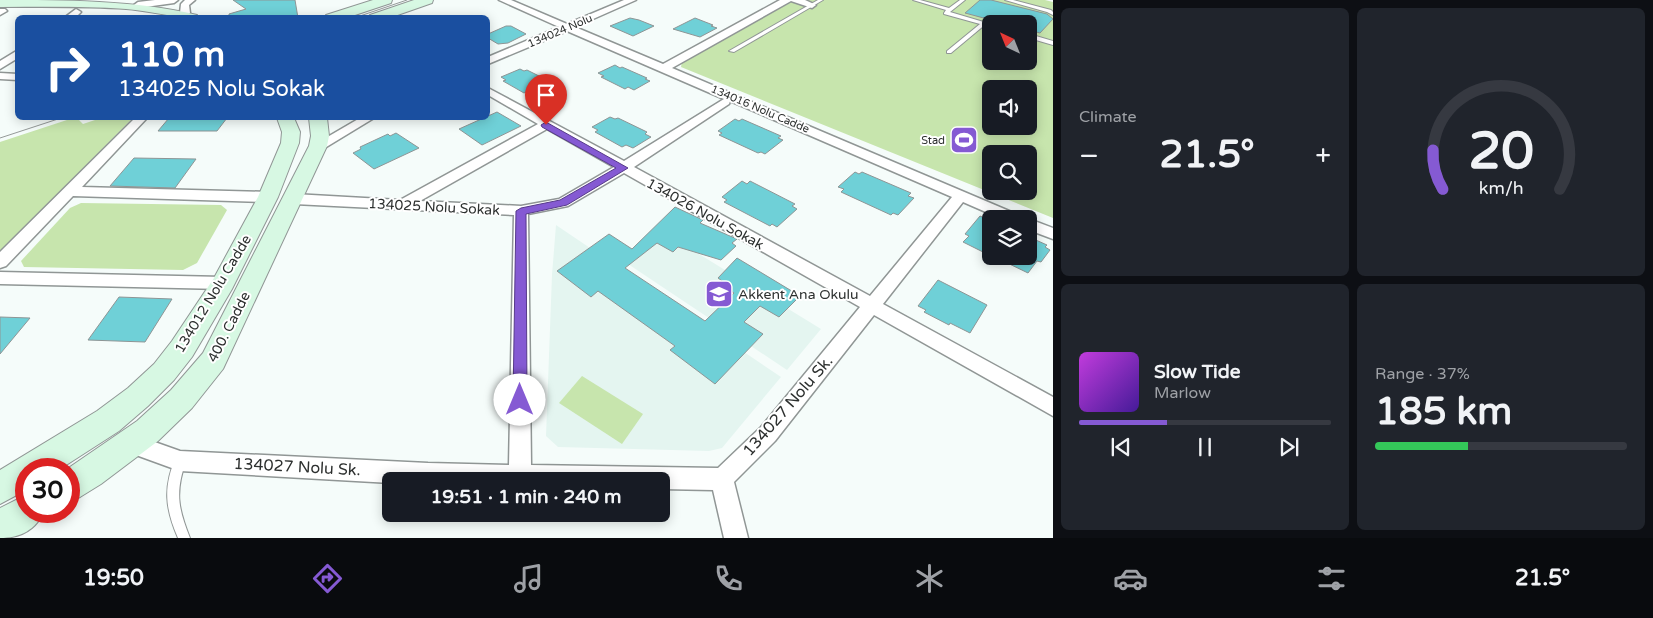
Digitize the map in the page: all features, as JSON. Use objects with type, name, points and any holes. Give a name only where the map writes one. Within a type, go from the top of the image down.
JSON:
[{"type":"main road","points":[[340,15],[386,0]]},
{"type":"main road","points":[[384,15],[427,0]]},
{"type":"main road","points":[[6,7],[80,8],[138,5],[172,9],[189,15]]},
{"type":"main road","points":[[80,8],[152,15]]},
{"type":"main road","name":"134012 Nolu Cadde","points":[[49,458],[108,421],[138,397],[164,372],[182,349],[223,282],[268,197],[290,143],[291,132],[287,120]]},
{"type":"main road","name":"400. Cadde","points":[[80,479],[132,444],[175,407],[196,384],[213,361],[294,199],[318,146],[320,136],[335,122]]},
{"type":"main road","points":[[0,488],[15,479]]},
{"type":"main road","points":[[0,528],[15,519]]},
{"type":"street","points":[[138,5],[174,0]]},
{"type":"street","points":[[189,15],[185,4],[191,0]]},
{"type":"street","name":"134016 Nolu Cadde","points":[[503,0],[995,210]]},
{"type":"street","name":"134024 Nolu","points":[[490,60],[632,0]]},
{"type":"street","points":[[664,68],[787,0]]},
{"type":"street","points":[[795,0],[812,5]]},
{"type":"street","points":[[0,66],[15,55]]},
{"type":"street","points":[[0,76],[15,77]]},
{"type":"street","name":"134026 Nolu Sokak","points":[[490,93],[872,306]]},
{"type":"street","name":"134025 Nolu Sokak","points":[[294,199],[521,211],[563,203],[623,168],[725,102]]},
{"type":"street","points":[[0,262],[139,120]]},
{"type":"street","points":[[335,122],[352,120]]},
{"type":"street","points":[[402,205],[546,125]]},
{"type":"street","points":[[69,192],[268,197]]},
{"type":"street","name":"134027 Nolu Sk.","points":[[670,478],[722,479],[768,434],[961,195]]},
{"type":"street","points":[[520,472],[521,211]]},
{"type":"street","points":[[1037,227],[1053,234]]},
{"type":"street","points":[[0,278],[223,282]]},
{"type":"street","points":[[872,306],[1053,407]]},
{"type":"street","name":"134027 Nolu Sk.","points":[[132,444],[180,461],[390,472]]},
{"type":"street","points":[[722,479],[736,538]]},
{"type":"lane","points":[[732,51],[821,0]]},
{"type":"lane","points":[[915,0],[950,10]]},
{"type":"lane","points":[[963,0],[946,13],[982,22]]},
{"type":"lane","points":[[1007,0],[1049,11],[1053,14]]},
{"type":"lane","points":[[949,52],[982,25]]},
{"type":"lane","points":[[1038,39],[1053,43]]},
{"type":"lane","points":[[180,461],[172,489],[171,503],[174,517],[184,538]]},
{"type":"shaded area","points":[[556,225],[781,377],[722,448],[709,451],[558,447],[546,436],[552,275]]},
{"type":"shaded area","name":"Akkent Ana Okulu","points":[[660,230],[821,329],[787,370],[622,260]]},
{"type":"green space","points":[[795,0],[1045,0],[1053,2],[1053,218],[1009,200],[1037,200],[1037,145],[982,145],[982,189],[681,67],[682,62]]},
{"type":"green space","points":[[67,120],[79,120],[83,124],[95,120],[131,120],[0,252],[0,142]]},
{"type":"green space","points":[[81,203],[221,205],[227,210],[197,263],[183,270],[24,267],[21,261],[70,208]]},
{"type":"green space","points":[[582,376],[643,414],[622,444],[559,403]]},
{"type":"building","points":[[233,0],[295,0],[298,15],[229,15],[246,9]]},
{"type":"building","points":[[980,0],[991,0],[1047,14],[1053,19],[1040,33],[1038,32],[1038,15],[982,15],[982,18],[965,13]]},
{"type":"building","points":[[630,18],[654,26],[633,36],[610,26]]},
{"type":"building","points":[[695,18],[717,28],[700,37],[673,29]]},
{"type":"building","points":[[506,26],[511,26],[526,34],[508,43],[498,44],[490,39],[490,33]]},
{"type":"building","points":[[615,65],[650,81],[634,90],[628,87],[625,89],[601,77],[604,76],[598,73]]},
{"type":"building","points":[[520,69],[527,70],[549,81],[547,83],[552,85],[533,94],[528,91],[524,93],[503,81],[506,80],[501,77]]},
{"type":"building","points":[[497,112],[521,126],[482,145],[459,129],[479,120],[490,120],[490,115]]},
{"type":"building","points":[[610,117],[618,118],[647,132],[645,134],[651,137],[633,148],[626,145],[622,147],[595,132],[598,130],[592,127]]},
{"type":"building","points":[[735,119],[739,121],[742,119],[781,136],[778,138],[783,140],[765,154],[758,153],[719,135],[722,133],[718,131]]},
{"type":"building","points":[[167,120],[225,120],[217,131],[158,131]]},
{"type":"building","points":[[396,133],[419,148],[374,169],[353,153],[361,149],[360,147],[388,134],[390,136]]},
{"type":"building","points":[[134,158],[196,159],[175,188],[110,186]]},
{"type":"building","points":[[855,172],[859,174],[862,172],[911,193],[908,196],[914,198],[898,215],[893,213],[891,215],[841,192],[844,189],[838,187]]},
{"type":"building","points":[[742,181],[747,184],[750,181],[795,204],[792,206],[797,209],[777,227],[772,224],[770,226],[724,202],[727,200],[722,197]]},
{"type":"building","points":[[675,207],[703,220],[700,223],[737,239],[732,243],[736,246],[721,260],[678,247],[673,252],[657,243],[625,268],[705,321],[734,293],[722,285],[725,283],[718,278],[737,258],[800,296],[779,317],[760,306],[744,322],[763,334],[715,384],[670,350],[675,346],[598,291],[591,297],[557,271],[609,234],[632,249]]},
{"type":"building","points":[[980,216],[982,217],[982,252],[963,242],[969,236],[965,234]]},
{"type":"building","points":[[1037,241],[1047,245],[1045,247],[1050,250],[1041,262],[1037,261]]},
{"type":"building","points":[[1012,265],[1034,265],[1028,273]]},
{"type":"building","points":[[938,280],[987,305],[970,333],[950,323],[949,325],[924,312],[926,310],[918,306]]},
{"type":"building","points":[[119,297],[172,299],[145,342],[88,340]]},
{"type":"building","points":[[0,317],[30,318],[0,354]]},
{"type":"tram line","points":[[363,15],[407,0]]},
{"type":"tram line","points":[[0,138],[55,120]]},
{"type":"place","name":"Stad","points":[[964,140]]},
{"type":"place","name":"Akkent Ana Okulu","points":[[719,294]]},
{"type":"route","points":[[520,400],[521,211],[563,203],[623,168],[546,125]]}]
